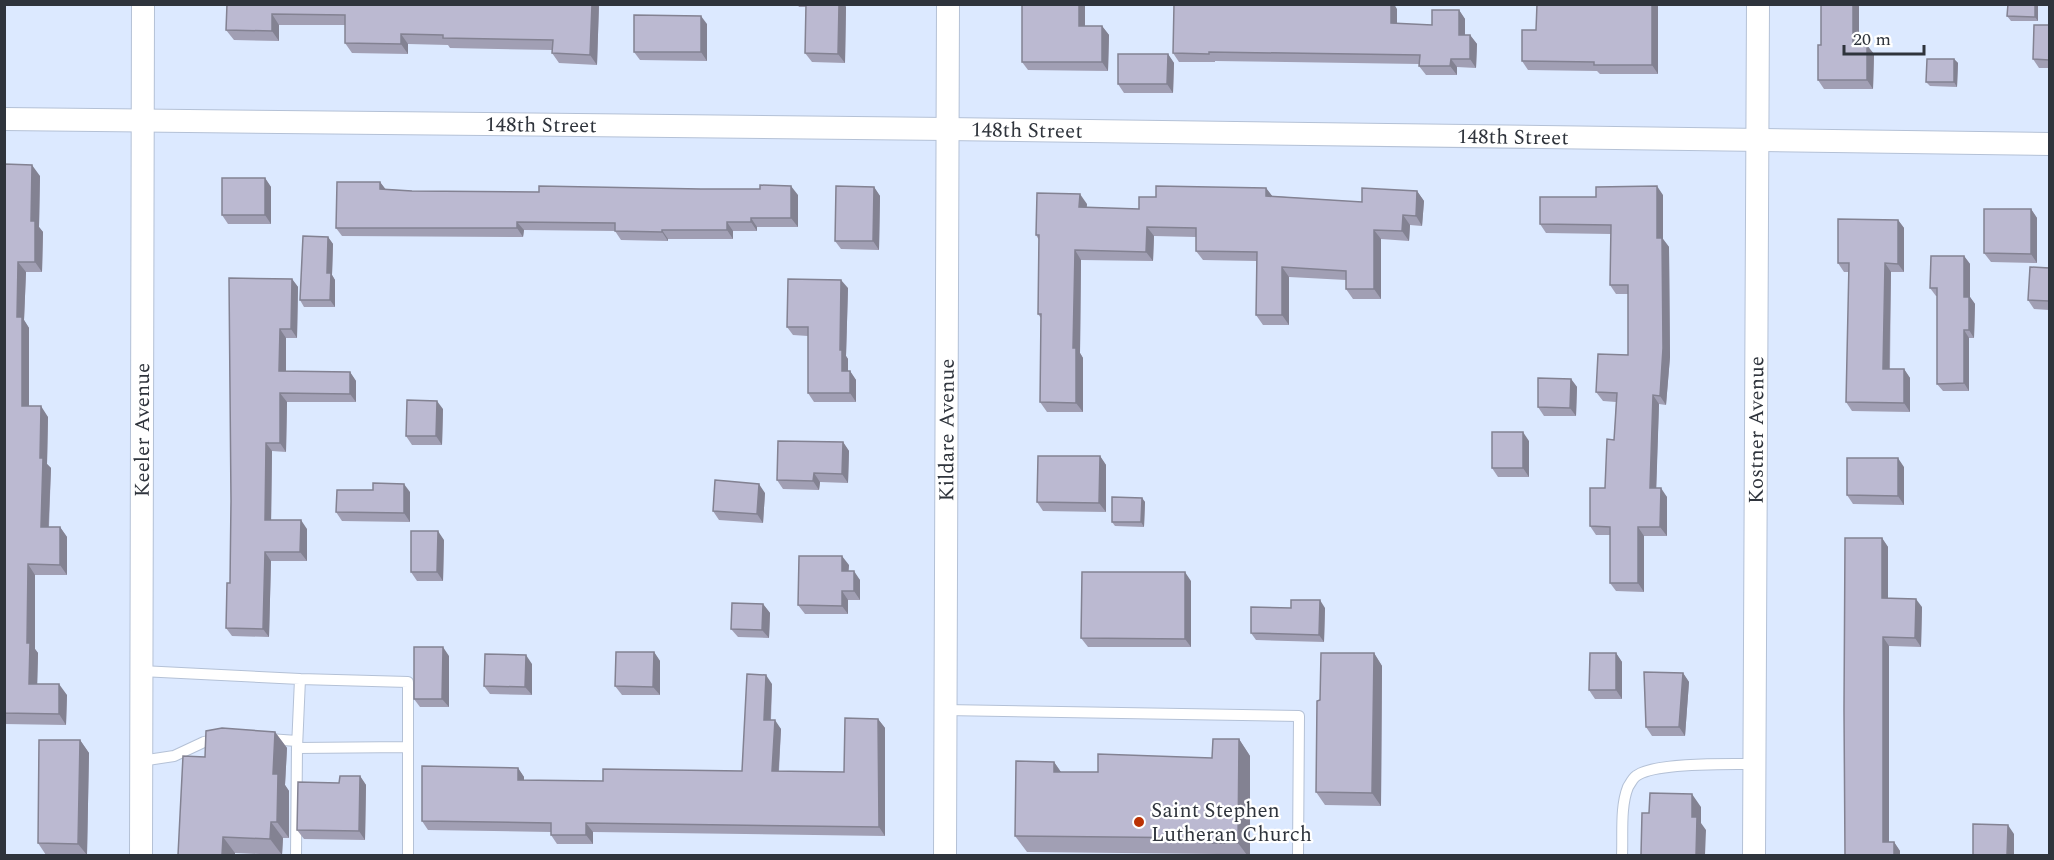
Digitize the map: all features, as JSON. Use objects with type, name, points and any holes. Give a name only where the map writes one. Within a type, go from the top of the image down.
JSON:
[{"type":"street","name":"Keeler Avenue","points":[[141,855],[143,4]]},
{"type":"street","name":"Kildare Avenue","points":[[945,855],[948,4]]},
{"type":"street","name":"Kostner Avenue","points":[[1754,855],[1758,4]]},
{"type":"street","name":"148th Street","points":[[4,119],[2049,144]]},
{"type":"lane","points":[[141,671],[408,682],[408,855]]},
{"type":"lane","points":[[296,855],[300,679]]},
{"type":"lane","points":[[945,710],[1299,716],[1298,855]]},
{"type":"lane","points":[[141,761],[174,756],[204,742],[233,737]]},
{"type":"lane","points":[[254,738],[297,745],[408,747]]},
{"type":"lane","points":[[1622,855],[1626,797],[1629,785],[1637,775],[1656,769],[1684,765],[1755,764]]},
{"type":"building","points":[[227,4],[592,4],[590,55],[552,53],[553,40],[443,38],[443,35],[401,34],[401,44],[345,43],[345,15],[272,14],[272,31],[226,30]]},
{"type":"building","points":[[806,4],[839,4],[838,54],[805,53]]},
{"type":"building","points":[[1022,4],[1079,4],[1079,26],[1102,26],[1102,62],[1022,62]]},
{"type":"building","points":[[1174,4],[1391,4],[1391,23],[1432,25],[1432,10],[1459,10],[1459,35],[1470,35],[1470,59],[1451,59],[1450,66],[1419,66],[1420,55],[1173,53]]},
{"type":"building","points":[[1537,4],[1652,4],[1652,65],[1522,61],[1522,30],[1536,30]]},
{"type":"building","points":[[1821,4],[1853,4],[1853,45],[1867,45],[1867,80],[1818,80]]},
{"type":"building","points":[[2008,4],[2035,4],[2035,17],[2007,16]]},
{"type":"building","points":[[634,15],[701,16],[701,52],[634,52]]},
{"type":"building","points":[[2034,25],[2049,25],[2049,60],[2033,59]]},
{"type":"building","points":[[1118,54],[1168,54],[1167,84],[1118,84]]},
{"type":"building","points":[[1927,59],[1954,59],[1954,82],[1926,82]]},
{"type":"building","points":[[4,164],[32,165],[31,221],[35,221],[35,262],[18,262],[17,317],[22,317],[22,406],[41,406],[40,458],[43,458],[41,527],[60,527],[60,565],[28,564],[29,684],[59,684],[59,714],[4,713]]},
{"type":"building","points":[[222,178],[265,178],[265,215],[222,215]]},
{"type":"building","points":[[337,182],[380,182],[380,189],[412,191],[539,192],[539,186],[760,189],[760,185],[791,186],[791,218],[751,218],[751,222],[727,222],[727,230],[662,230],[662,232],[615,231],[615,223],[517,222],[517,228],[336,228]]},
{"type":"building","points":[[836,186],[874,187],[873,241],[835,241]]},
{"type":"building","points":[[1156,186],[1266,188],[1266,196],[1362,202],[1362,188],[1417,191],[1416,216],[1403,215],[1402,231],[1374,230],[1374,289],[1346,289],[1346,271],[1282,267],[1282,315],[1256,315],[1257,252],[1196,251],[1196,228],[1147,227],[1146,252],[1075,250],[1073,348],[1076,348],[1076,403],[1040,402],[1041,314],[1038,314],[1037,193],[1080,194],[1079,207],[1139,209],[1139,197],[1156,197]]},
{"type":"building","points":[[1657,186],[1657,238],[1662,238],[1663,348],[1660,396],[1653,395],[1650,488],[1661,488],[1660,527],[1638,527],[1638,583],[1610,583],[1610,527],[1590,526],[1590,488],[1605,488],[1607,439],[1614,440],[1617,393],[1596,392],[1598,354],[1628,355],[1628,285],[1610,285],[1611,225],[1540,224],[1540,197],[1596,197],[1596,187]]},
{"type":"building","points":[[1984,209],[2031,209],[2031,254],[1984,253]]},
{"type":"building","points":[[1838,219],[1898,220],[1898,264],[1885,263],[1883,369],[1904,369],[1904,403],[1846,402],[1849,263],[1838,263]]},
{"type":"building","points":[[303,236],[328,237],[327,273],[331,273],[330,300],[300,300]]},
{"type":"building","points":[[1931,256],[1964,256],[1964,297],[1969,297],[1969,330],[1964,330],[1964,383],[1937,384],[1937,288],[1930,288]]},
{"type":"building","points":[[2030,267],[2049,268],[2049,301],[2028,300]]},
{"type":"building","points":[[229,278],[292,279],[291,329],[280,329],[279,371],[350,372],[350,394],[280,393],[280,443],[266,443],[265,520],[301,520],[300,552],[265,552],[263,629],[226,628],[227,583],[230,583],[231,501]]},
{"type":"building","points":[[788,279],[841,280],[840,350],[842,350],[842,371],[850,371],[850,393],[808,393],[808,327],[787,327]]},
{"type":"building","points":[[1538,378],[1571,379],[1570,408],[1538,407]]},
{"type":"building","points":[[407,400],[437,401],[436,436],[406,436]]},
{"type":"building","points":[[1492,432],[1523,432],[1523,468],[1492,468]]},
{"type":"building","points":[[778,441],[843,442],[842,474],[814,473],[813,481],[777,480]]},
{"type":"building","points":[[1038,456],[1100,456],[1099,503],[1037,502]]},
{"type":"building","points":[[1847,458],[1898,458],[1898,496],[1847,495]]},
{"type":"building","points":[[715,480],[759,484],[757,514],[713,511]]},
{"type":"building","points":[[373,483],[404,484],[404,513],[336,512],[337,490],[373,490]]},
{"type":"building","points":[[1112,497],[1142,498],[1141,522],[1112,522]]},
{"type":"building","points":[[411,531],[438,531],[437,572],[411,572]]},
{"type":"building","points":[[1845,538],[1882,538],[1882,598],[1916,599],[1915,638],[1883,637],[1883,842],[1894,842],[1894,855],[1845,855]]},
{"type":"building","points":[[799,556],[842,556],[842,571],[854,571],[854,591],[842,591],[842,606],[798,605]]},
{"type":"building","points":[[1082,572],[1185,572],[1185,639],[1081,638]]},
{"type":"building","points":[[1291,600],[1320,600],[1319,635],[1251,633],[1251,607],[1291,608]]},
{"type":"building","points":[[732,603],[763,604],[762,630],[731,629]]},
{"type":"building","points":[[414,647],[443,647],[442,699],[414,699]]},
{"type":"building","points":[[616,652],[654,652],[653,687],[615,686]]},
{"type":"building","points":[[1321,653],[1374,653],[1372,793],[1316,792],[1317,701],[1320,700]]},
{"type":"building","points":[[1590,653],[1616,653],[1616,690],[1589,690]]},
{"type":"building","points":[[485,654],[526,655],[525,687],[484,686]]},
{"type":"building","points":[[1644,672],[1683,673],[1679,727],[1646,727]]},
{"type":"building","points":[[747,674],[766,675],[764,720],[775,720],[772,771],[844,772],[845,718],[878,719],[879,827],[586,823],[586,835],[551,835],[551,823],[422,821],[422,766],[518,768],[518,780],[603,781],[603,769],[742,771]]},
{"type":"building","points":[[222,728],[275,732],[273,774],[278,774],[277,822],[271,822],[270,839],[223,837],[222,855],[178,855],[183,756],[205,757],[206,731]]},
{"type":"building","name":"Saint Stephen Lutheran Church","points":[[1213,739],[1239,739],[1238,843],[1209,843],[1209,838],[1015,836],[1016,761],[1054,762],[1054,772],[1098,772],[1098,754],[1212,758]]},
{"type":"building","points":[[39,740],[80,740],[78,844],[38,843]]},
{"type":"building","points":[[340,776],[360,776],[359,831],[297,830],[298,782],[339,783]]},
{"type":"building","points":[[1650,793],[1692,794],[1692,817],[1697,817],[1696,855],[1641,855],[1642,813],[1649,813]]},
{"type":"building","points":[[1973,824],[2008,825],[2007,855],[1973,855]]},
{"type":"place","name":"Saint Stephen Lutheran Church","points":[[1139,822]]}]
